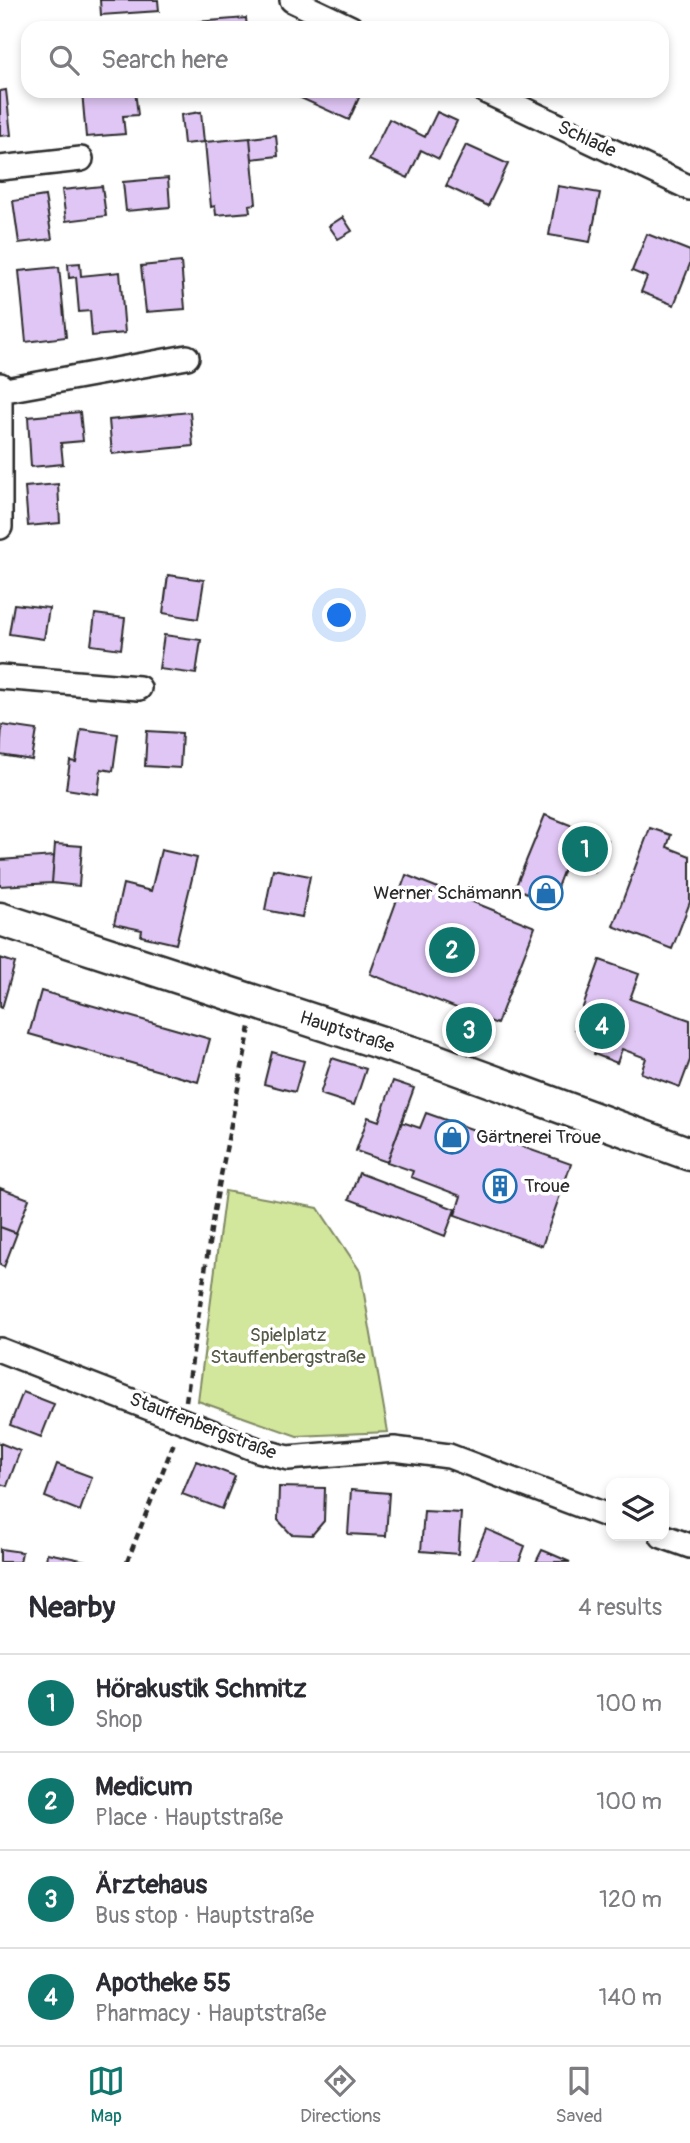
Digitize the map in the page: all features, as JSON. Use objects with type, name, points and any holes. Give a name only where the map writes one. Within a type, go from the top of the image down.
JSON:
[{"type":"main road","name":"Hauptstraße","points":[[0,919],[434,1060],[690,1154]]},
{"type":"street","points":[[292,0],[336,21]]},
{"type":"street","name":"Schlade","points":[[500,98],[690,188]]},
{"type":"street","points":[[0,168],[81,159]]},
{"type":"street","points":[[0,391],[187,357]]},
{"type":"street","points":[[0,385],[0,527]]},
{"type":"street","points":[[0,677],[139,688]]},
{"type":"street","name":"Stauffenbergstraße","points":[[0,1350],[258,1450],[288,1458],[394,1448],[449,1455],[606,1515]]},
{"type":"street","points":[[669,1538],[690,1546]]},
{"type":"path","points":[[127,1562],[183,1419],[214,1216],[255,1002]]},
{"type":"green space","name":"Spielplatz Stauffenbergstraße","points":[[225,1191],[318,1208],[360,1271],[388,1432],[297,1436],[198,1401]]},
{"type":"building","points":[[100,0],[158,0],[159,11],[101,15]]},
{"type":"building","points":[[246,18],[246,21],[209,21]]},
{"type":"building","points":[[6,90],[11,135],[0,136],[0,91]]},
{"type":"building","points":[[83,98],[136,98],[138,115],[123,116],[125,134],[86,137]]},
{"type":"building","points":[[301,98],[359,98],[349,120]]},
{"type":"building","points":[[201,112],[204,142],[184,144],[181,115]]},
{"type":"building","points":[[437,112],[457,121],[439,159],[421,150],[408,178],[369,160],[389,119],[425,137]]},
{"type":"building","points":[[276,135],[278,156],[252,159],[250,138]]},
{"type":"building","points":[[250,138],[256,204],[249,205],[250,212],[216,215],[215,206],[211,207],[205,142]]},
{"type":"building","points":[[466,145],[508,164],[488,206],[446,186]]},
{"type":"building","points":[[168,178],[170,207],[126,211],[123,182]]},
{"type":"building","points":[[102,186],[106,216],[66,221],[62,190]]},
{"type":"building","points":[[558,186],[600,193],[590,242],[549,235]]},
{"type":"building","points":[[45,196],[52,239],[19,243],[13,201]]},
{"type":"building","points":[[343,217],[352,231],[338,239],[329,226]]},
{"type":"building","points":[[647,234],[690,251],[690,264],[674,305],[641,292],[647,277],[632,271]]},
{"type":"building","points":[[181,262],[185,309],[146,312],[141,266]]},
{"type":"building","points":[[80,263],[81,276],[120,272],[125,333],[92,336],[90,311],[79,312],[76,277],[69,278],[68,264]]},
{"type":"building","points":[[59,267],[66,337],[26,342],[19,271]]},
{"type":"building","points":[[80,412],[83,441],[61,443],[63,464],[31,467],[28,417]]},
{"type":"building","points":[[190,412],[193,446],[112,454],[109,420]]},
{"type":"building","points":[[58,484],[60,523],[28,526],[25,487]]},
{"type":"building","points":[[168,575],[204,580],[198,619],[163,613]]},
{"type":"building","points":[[14,604],[49,608],[44,639],[9,634]]},
{"type":"building","points":[[95,614],[125,618],[121,649],[91,645]]},
{"type":"building","points":[[164,635],[201,640],[196,674],[159,669]]},
{"type":"building","points":[[2,725],[37,730],[32,760],[0,755]]},
{"type":"building","points":[[81,729],[118,734],[113,771],[101,769],[98,794],[66,789],[70,761],[76,762]]},
{"type":"building","points":[[147,731],[182,733],[180,768],[145,766]]},
{"type":"building","points":[[545,815],[608,840],[595,872],[567,861],[551,903],[515,888]]},
{"type":"building","points":[[650,828],[671,835],[667,847],[690,856],[690,902],[672,949],[613,926]]},
{"type":"building","points":[[55,844],[82,846],[79,886],[52,883]]},
{"type":"building","points":[[161,850],[197,858],[176,944],[141,936],[142,930],[114,924],[123,884],[151,891]]},
{"type":"building","points":[[54,856],[52,883],[0,886],[0,860]]},
{"type":"building","points":[[273,869],[310,876],[302,917],[265,910]]},
{"type":"building","points":[[406,875],[535,927],[497,1024],[370,974]]},
{"type":"building","points":[[0,958],[15,963],[2,1008],[0,1007]]},
{"type":"building","points":[[600,960],[639,974],[630,999],[690,1020],[690,1060],[680,1087],[641,1073],[646,1058],[622,1049],[617,1063],[594,1054],[600,1038],[575,1029]]},
{"type":"building","points":[[41,991],[210,1039],[198,1082],[29,1034]]},
{"type":"building","points":[[272,1052],[304,1061],[295,1092],[264,1084]]},
{"type":"building","points":[[332,1058],[366,1069],[354,1105],[320,1094]]},
{"type":"building","points":[[393,1081],[414,1088],[387,1162],[356,1151],[368,1117],[379,1121]]},
{"type":"building","name":"Troue","points":[[426,1113],[571,1164],[542,1246],[455,1215],[461,1196],[411,1177],[413,1171],[387,1162],[402,1122],[420,1128]]},
{"type":"building","points":[[359,1173],[455,1209],[445,1236],[349,1199]]},
{"type":"building","points":[[0,1188],[29,1199],[16,1233],[0,1227]]},
{"type":"building","points":[[0,1227],[17,1233],[4,1267],[0,1265]]},
{"type":"building","points":[[23,1392],[54,1404],[41,1437],[10,1425]]},
{"type":"building","points":[[0,1443],[20,1451],[7,1486],[0,1484]]},
{"type":"building","points":[[196,1461],[235,1476],[222,1509],[182,1494]]},
{"type":"building","points":[[57,1464],[92,1477],[80,1511],[45,1497]]},
{"type":"building","points":[[279,1487],[325,1488],[324,1521],[312,1535],[291,1534],[278,1520]]},
{"type":"building","points":[[351,1490],[389,1493],[386,1536],[348,1534]]},
{"type":"building","points":[[424,1511],[461,1513],[458,1554],[421,1551]]},
{"type":"building","points":[[486,1529],[525,1546],[519,1562],[472,1562]]},
{"type":"building","points":[[0,1549],[22,1552],[20,1562],[0,1562]]},
{"type":"building","points":[[542,1550],[547,1552],[570,1562],[536,1562]]},
{"type":"building","points":[[47,1553],[87,1561],[87,1562],[46,1562]]},
{"type":"place","name":"Hörakustik Schmitz","points":[[585,849]]},
{"type":"place","name":"Werner Schämann","points":[[546,893]]},
{"type":"place","name":"Medicum","points":[[452,950]]},
{"type":"place","name":"Apotheke 55","points":[[602,1026]]},
{"type":"place","name":"Ärztehaus","points":[[469,1030]]},
{"type":"place","name":"Gärtnerei Troue","points":[[452,1137]]},
{"type":"place","name":"Troue","points":[[500,1186]]}]
